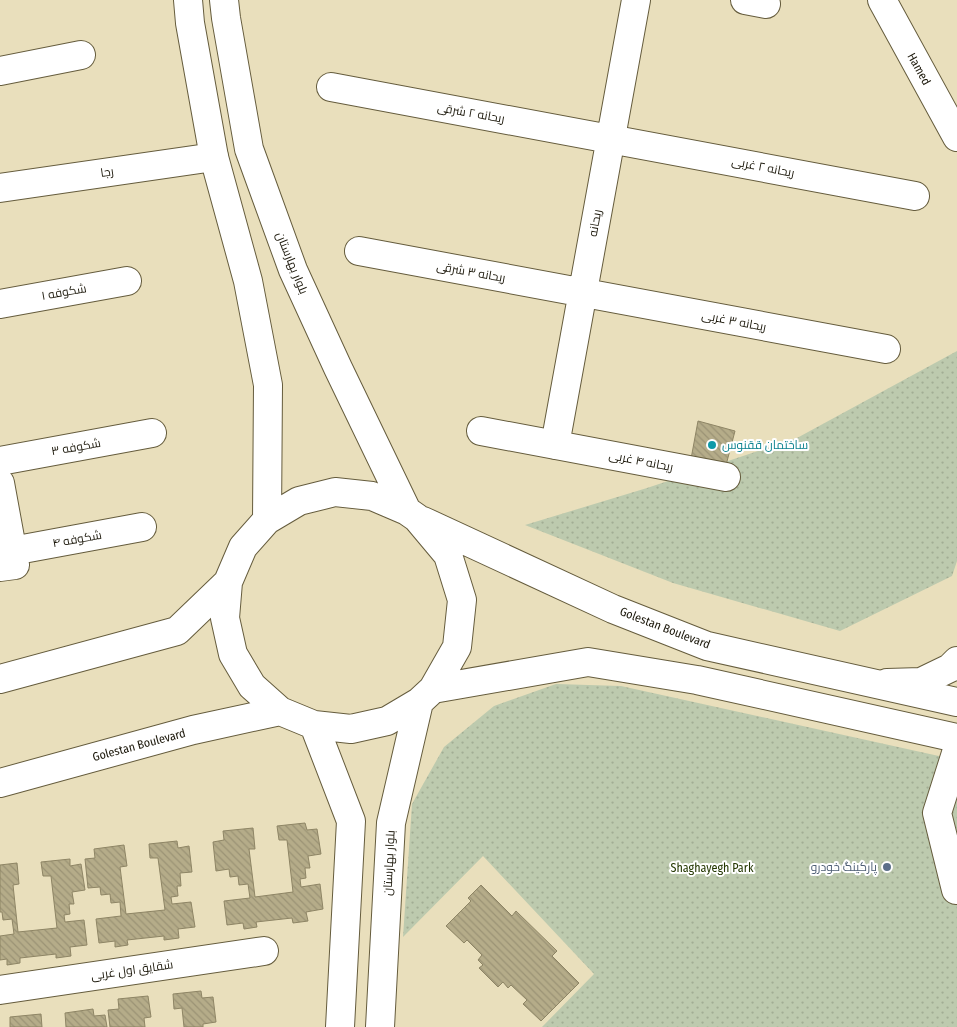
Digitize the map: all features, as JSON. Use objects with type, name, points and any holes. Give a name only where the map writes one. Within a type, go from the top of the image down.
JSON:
[{"type":"main road","points":[[188,0],[190,23],[214,157],[248,280],[268,384],[267,520]]},
{"type":"main road","name":"بلوار بهارستان","points":[[224,0],[249,149],[293,270],[338,368],[412,514]]},
{"type":"main road","name":"ریحانه","points":[[555,445],[636,0]]},
{"type":"main road","name":"Hamed","points":[[882,0],[957,137]]},
{"type":"main road","points":[[0,72],[81,55]]},
{"type":"main road","name":"ریحانه ۲ شرقی","points":[[331,87],[610,139]]},
{"type":"main road","name":"ریحانه ۲ غربی","points":[[610,139],[915,196]]},
{"type":"main road","name":"رجا","points":[[0,188],[214,157]]},
{"type":"main road","name":"ریحانه ۳ شرقی","points":[[359,251],[583,293]]},
{"type":"main road","name":"شکوفه ۱","points":[[0,304],[127,281]]},
{"type":"main road","name":"ریحانه ۳ غربی","points":[[583,293],[886,349]]},
{"type":"main road","name":"ریحانه ۴ غربی","points":[[481,431],[726,477]]},
{"type":"main road","name":"شکوفه ۳","points":[[0,461],[152,433]]},
{"type":"main road","points":[[0,483],[9,561]]},
{"type":"main road","name":"Golestan Boulevard","points":[[228,582],[243,547],[267,520],[299,501],[335,492],[372,496],[613,609],[708,646],[957,702]]},
{"type":"main road","points":[[412,514],[448,555],[462,600],[456,647],[426,695]]},
{"type":"main road","name":"شکوفه ۴","points":[[9,561],[142,527]]},
{"type":"main road","points":[[228,582],[225,618],[233,654],[252,686],[280,711],[314,725],[351,729],[387,721],[426,695],[588,662],[697,680],[957,738]]},
{"type":"main road","points":[[0,679],[177,631],[228,582]]},
{"type":"main road","points":[[872,683],[921,682],[950,668],[957,661]]},
{"type":"main road","name":"بلوار بهارستان","points":[[380,1027],[391,823],[426,695]]},
{"type":"main road","name":"Golestan Boulevard","points":[[0,783],[193,730],[280,711]]},
{"type":"main road","points":[[314,725],[351,821],[340,1027]]},
{"type":"main road","points":[[956,890],[937,813],[957,750]]},
{"type":"main road","name":"شقایق اول غربی","points":[[0,990],[264,951]]},
{"type":"green space","points":[[957,351],[957,561],[952,576],[840,631],[673,583],[525,525],[647,488],[797,438]]},
{"type":"green space","name":"Shaghayegh Park","points":[[556,684],[621,686],[957,760],[957,1027],[542,1027],[594,974],[483,856],[403,937],[412,804],[444,747],[494,706]]},
{"type":"building","name":"ساختمان ققنوس","points":[[698,421],[735,431],[725,469],[691,459]]},
{"type":"building","points":[[305,823],[307,830],[317,829],[321,854],[308,856],[310,868],[305,868],[306,878],[300,879],[301,887],[320,884],[323,909],[306,912],[308,921],[293,923],[292,918],[256,922],[257,927],[244,929],[243,923],[227,925],[224,901],[250,898],[248,884],[239,885],[238,876],[230,877],[229,869],[216,871],[213,842],[224,840],[223,831],[253,828],[255,849],[249,849],[255,897],[293,892],[287,840],[279,840],[277,826]]},
{"type":"building","points":[[177,841],[178,848],[189,846],[192,872],[180,873],[181,886],[177,886],[178,896],[171,897],[172,904],[191,902],[195,927],[178,929],[179,938],[164,940],[164,936],[127,940],[128,945],[115,947],[115,941],[99,943],[96,919],[121,916],[120,902],[111,903],[110,894],[101,895],[100,887],[88,888],[85,859],[95,858],[94,849],[124,845],[127,866],[120,867],[126,914],[165,910],[158,858],[150,858],[149,844]]},
{"type":"building","points":[[70,859],[70,866],[81,864],[85,890],[72,892],[74,904],[69,904],[70,914],[64,915],[65,922],[84,920],[87,945],[70,947],[71,956],[56,958],[56,954],[20,958],[20,963],[7,965],[7,959],[0,960],[0,936],[14,934],[12,919],[3,920],[2,912],[0,912],[0,865],[17,863],[19,884],[13,885],[18,932],[57,928],[51,876],[43,876],[41,862]]},
{"type":"building","points":[[481,885],[512,916],[516,911],[557,951],[552,956],[579,983],[541,1021],[523,1004],[527,1000],[511,985],[508,988],[503,982],[498,987],[479,968],[483,965],[478,960],[482,955],[467,940],[464,943],[446,926],[471,901],[468,898]]},
{"type":"building","points":[[201,991],[202,998],[213,997],[216,1022],[203,1024],[203,1027],[184,1027],[182,1008],[174,1009],[173,994]]},
{"type":"building","points":[[148,996],[151,1017],[144,1018],[145,1027],[110,1027],[108,1010],[119,1009],[118,999]]},
{"type":"building","points":[[93,1009],[94,1016],[105,1015],[107,1027],[66,1027],[65,1013]]},
{"type":"building","points":[[41,1014],[42,1027],[10,1027],[10,1017]]},
{"type":"place","name":"ساختمان ققنوس","points":[[712,445]]},
{"type":"place","name":"پارکینگ خودرو","points":[[887,867]]}]
